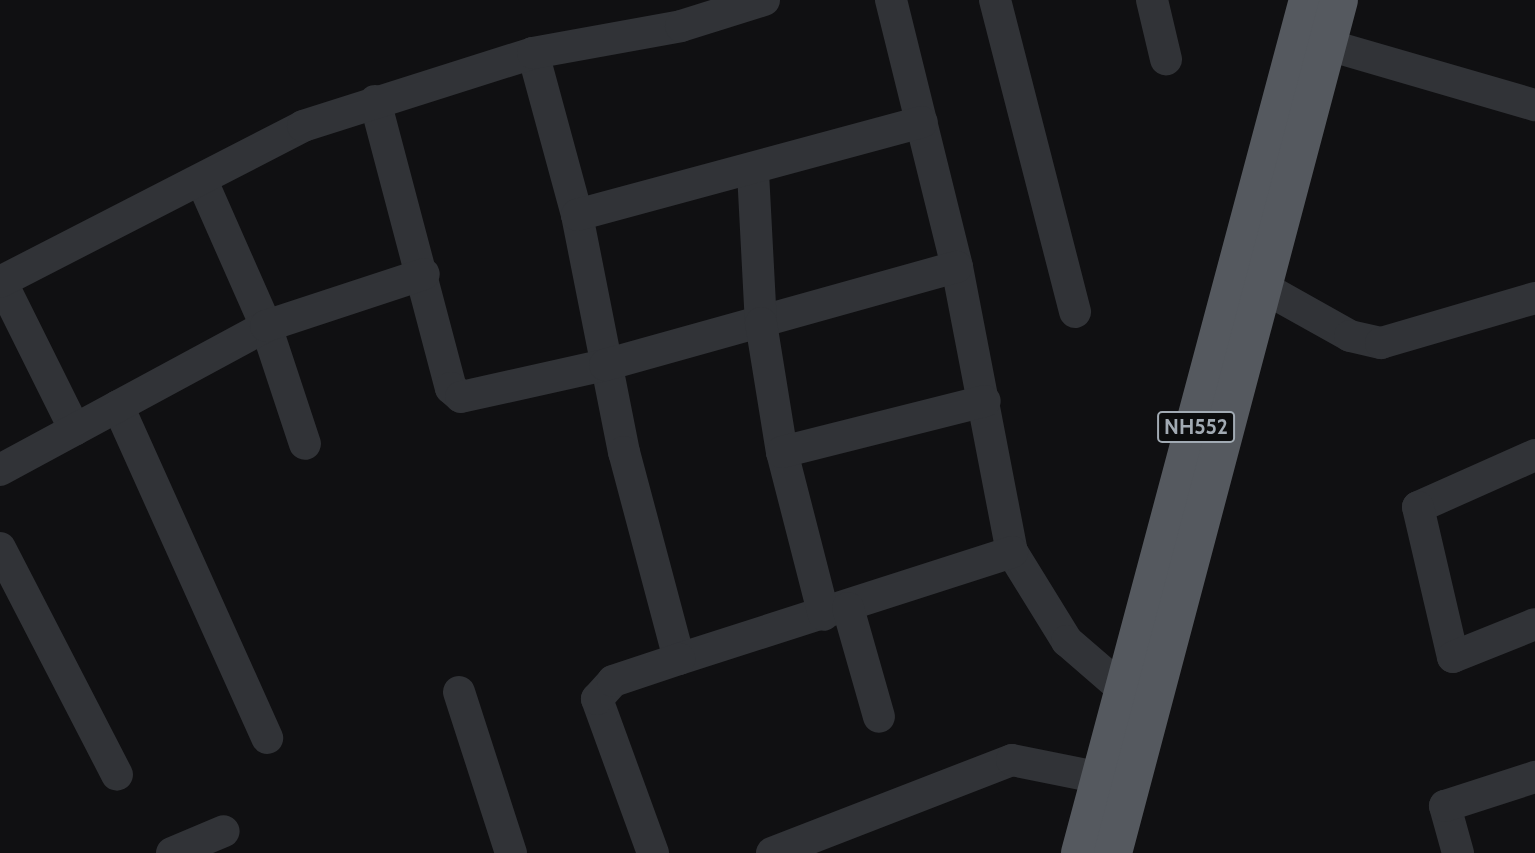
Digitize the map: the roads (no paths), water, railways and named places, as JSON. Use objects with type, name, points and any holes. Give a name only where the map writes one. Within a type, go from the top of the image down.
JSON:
[{"type":"highway","name":"NH552","points":[[1080,853],[1308,0]]},
{"type":"highway","name":"NH552","points":[[1112,853],[1339,0]]},
{"type":"street","points":[[75,430],[0,281],[202,181],[303,126],[533,53],[681,26],[764,0]]},
{"type":"street","points":[[891,0],[957,267],[985,401],[1012,552],[1067,641],[1125,691]]},
{"type":"street","points":[[995,0],[1075,312]]},
{"type":"street","points":[[1152,0],[1166,59]]},
{"type":"street","points":[[1328,45],[1535,105]]},
{"type":"street","points":[[533,53],[577,215],[605,365],[679,659]]},
{"type":"street","points":[[376,101],[424,274],[451,388],[461,397],[605,365],[957,267]]},
{"type":"street","points":[[577,215],[754,172],[922,122]]},
{"type":"street","points":[[754,172],[761,323],[782,452],[836,612],[879,716]]},
{"type":"street","points":[[202,181],[266,326],[305,444]]},
{"type":"street","points":[[0,470],[266,326],[424,274]]},
{"type":"street","points":[[1261,286],[1350,336],[1381,343],[1535,298]]},
{"type":"street","points":[[782,452],[985,401]]},
{"type":"street","points":[[118,406],[267,738]]},
{"type":"street","points":[[1535,455],[1418,507],[1453,657],[1535,624]]},
{"type":"street","points":[[0,548],[117,775]]},
{"type":"street","points":[[653,853],[597,699],[613,681],[836,612],[1012,552]]},
{"type":"street","points":[[459,692],[511,853]]},
{"type":"street","points":[[772,853],[1012,760],[1101,778]]},
{"type":"street","points":[[1458,853],[1445,806],[1535,777]]},
{"type":"street","points":[[172,853],[224,831]]}]
